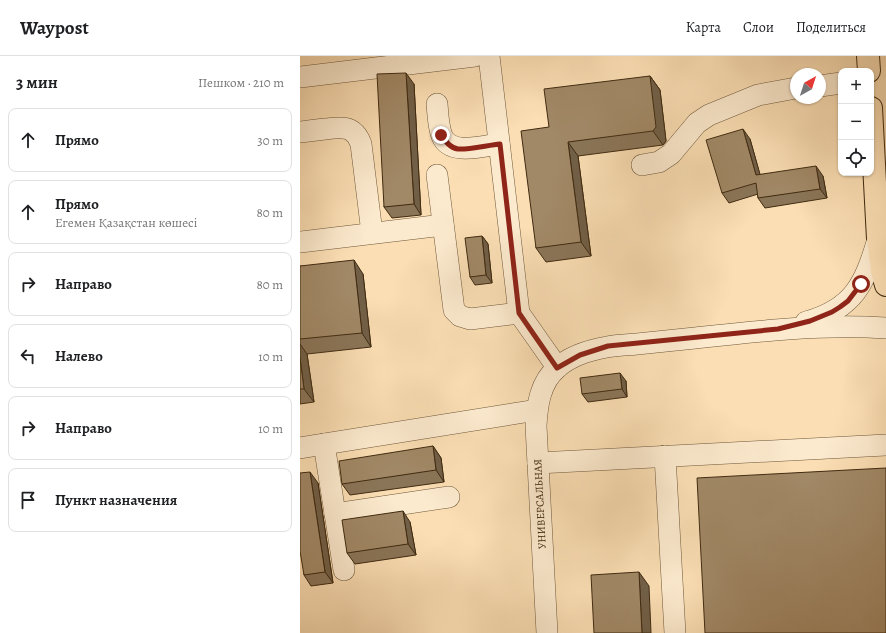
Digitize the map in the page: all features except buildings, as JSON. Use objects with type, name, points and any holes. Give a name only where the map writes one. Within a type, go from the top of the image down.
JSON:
[{"type":"main road","points":[[868,56],[869,68]]},
{"type":"main road","points":[[873,140],[882,271],[886,285]]},
{"type":"street","points":[[300,77],[475,56]]},
{"type":"street","points":[[489,56],[519,313],[553,372],[580,355],[608,346],[822,326],[886,328]]},
{"type":"street","points":[[826,85],[838,83]]},
{"type":"street","points":[[642,165],[659,162],[671,154],[697,123],[709,115],[758,95],[790,89]]},
{"type":"street","points":[[437,104],[441,135],[444,141],[451,146],[458,149],[500,144]]},
{"type":"street","points":[[300,132],[346,128],[358,137],[361,144],[372,233]]},
{"type":"street","points":[[437,175],[454,310],[460,316],[470,319],[519,313]]},
{"type":"street","points":[[300,242],[443,225]]},
{"type":"street","points":[[778,329],[810,321],[832,312],[848,301],[861,284],[870,264],[880,230]]},
{"type":"street","name":"УНИВЕРСАЛЬНАЯ","points":[[547,633],[536,426],[540,394],[553,372]]},
{"type":"street","points":[[300,448],[537,410]]},
{"type":"street","points":[[324,444],[344,570]]},
{"type":"street","points":[[538,463],[886,445]]},
{"type":"street","points":[[665,456],[676,633]]},
{"type":"street","points":[[335,514],[449,497]]},
{"type":"route","points":[[441,135],[444,141],[458,149],[500,144],[519,313],[557,368],[580,355],[608,346],[778,329],[810,321],[840,307],[848,301],[861,284]]}]
